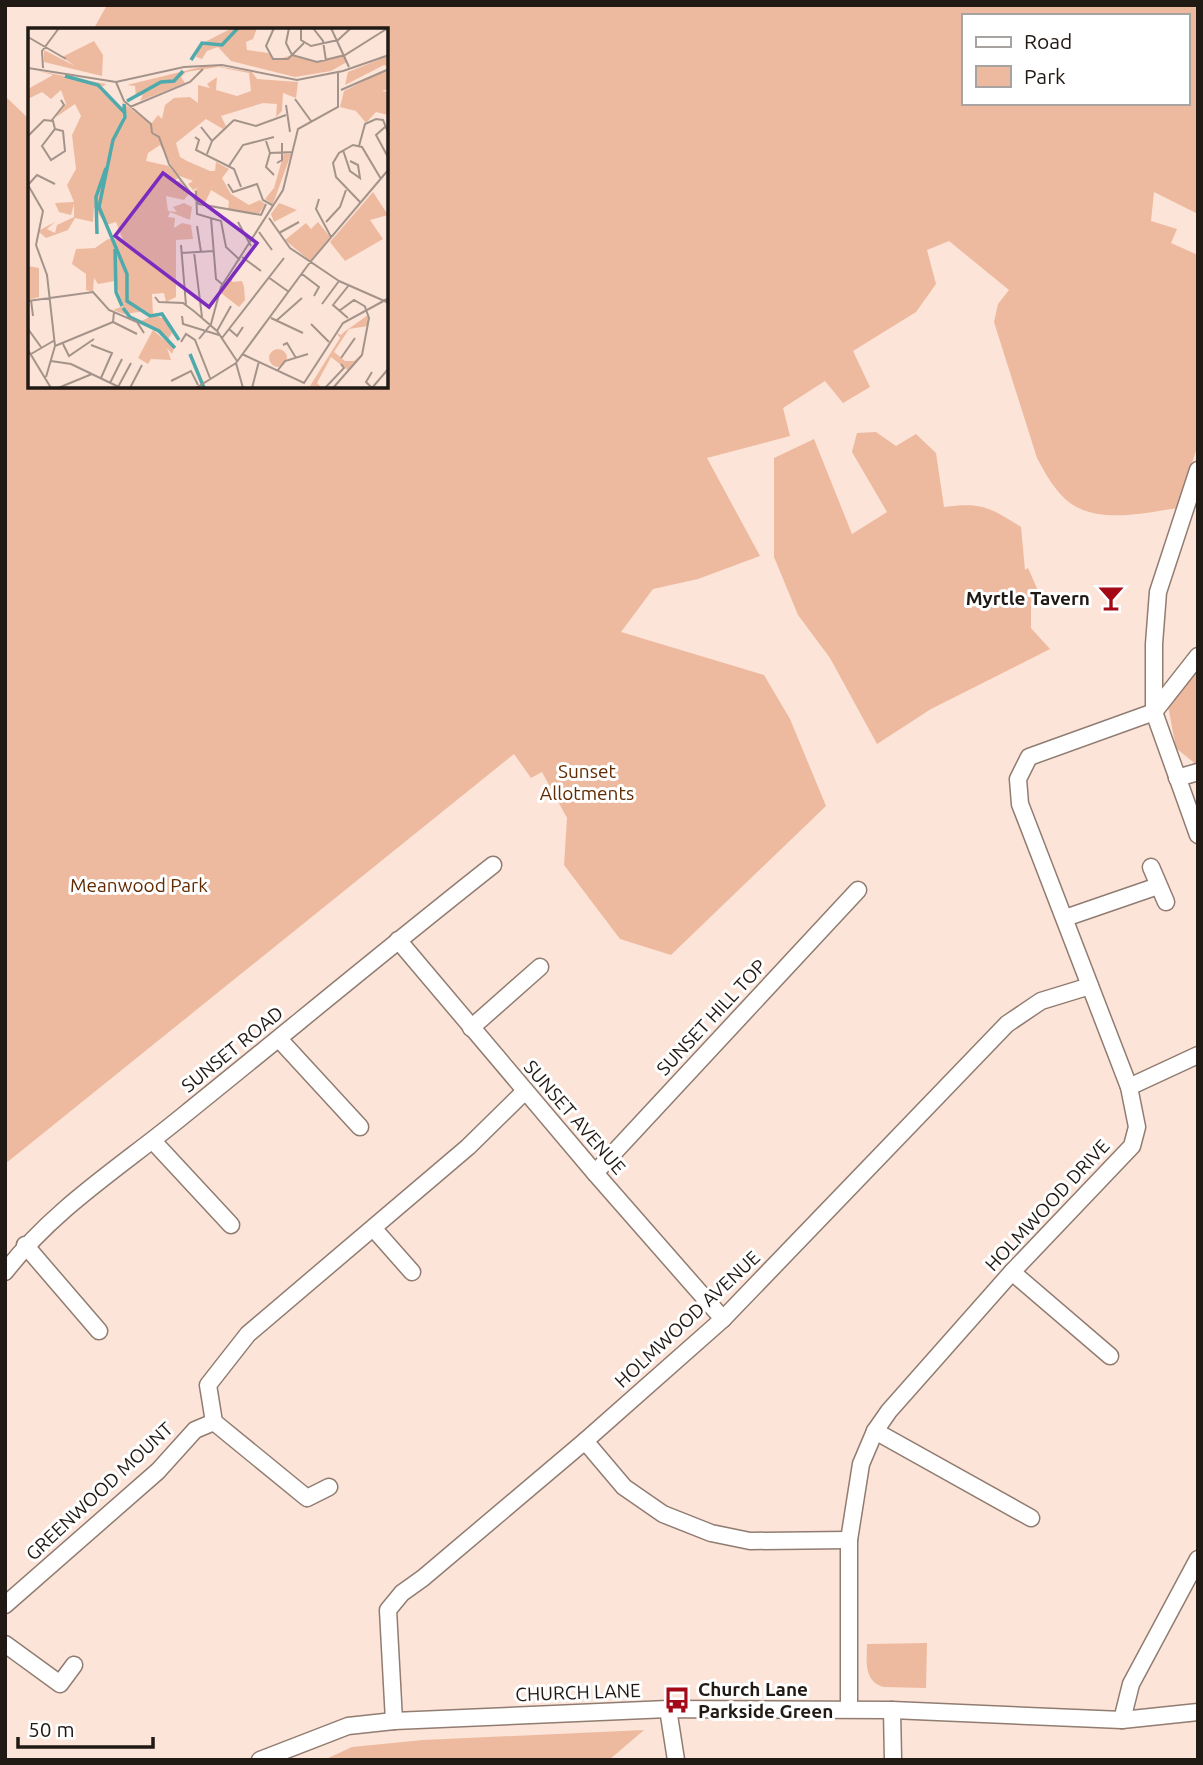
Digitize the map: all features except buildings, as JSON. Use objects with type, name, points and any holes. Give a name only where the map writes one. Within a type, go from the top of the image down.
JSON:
[{"type":"street","points":[[1198,470],[1158,592],[1154,644],[1154,712],[1198,835]]},
{"type":"street","points":[[1154,712],[1198,656]]},
{"type":"street","name":"HOLMWOOD DRIVE","points":[[849,1709],[849,1540],[861,1464],[875,1431],[889,1411],[1012,1272],[1132,1146],[1138,1127],[1129,1087],[1020,804],[1018,779],[1029,757],[1154,712]]},
{"type":"street","points":[[1177,778],[1198,772]]},
{"type":"street","name":"SUNSET ROAD","points":[[5,1272],[25,1245],[60,1211],[153,1141],[493,865]]},
{"type":"street","points":[[1152,867],[1166,902]]},
{"type":"street","points":[[1065,918],[1158,886]]},
{"type":"street","name":"SUNSET HILL TOP","points":[[595,1173],[858,890]]},
{"type":"street","name":"SUNSET AVENUE","points":[[398,940],[595,1173],[723,1319]]},
{"type":"street","points":[[471,1028],[540,967]]},
{"type":"street","name":"HOLMWOOD AVENUE","points":[[394,1721],[388,1610],[401,1593],[585,1441],[723,1319],[1007,1024],[1041,1001],[1090,986]]},
{"type":"street","points":[[279,1038],[360,1127]]},
{"type":"street","points":[[1129,1087],[1198,1055]]},
{"type":"street","points":[[329,1486],[307,1498],[214,1422],[208,1385],[248,1334],[468,1147],[525,1091]]},
{"type":"street","points":[[153,1141],[231,1225]]},
{"type":"street","points":[[374,1228],[412,1272]]},
{"type":"street","points":[[25,1245],[99,1331]]},
{"type":"street","points":[[1012,1272],[1110,1356]]},
{"type":"street","name":"GREENWOOD MOUNT","points":[[5,1605],[158,1471],[195,1430],[214,1422]]},
{"type":"street","points":[[875,1431],[1031,1518]]},
{"type":"street","points":[[585,1441],[624,1487],[663,1514],[711,1533],[750,1541],[849,1540]]},
{"type":"street","points":[[1122,1720],[1131,1684],[1198,1559]]},
{"type":"street","points":[[5,1644],[60,1684],[75,1665]]},
{"type":"street","points":[[668,1709],[676,1760]]},
{"type":"street","name":"CHURCH LANE","points":[[260,1760],[348,1726],[394,1721],[668,1709],[892,1710],[1122,1720],[1198,1712]]},
{"type":"street","points":[[892,1710],[893,1760]]},
{"type":"green space","points":[[107,5],[1198,5],[1198,214],[1154,192],[1151,221],[1177,229],[1171,243],[1198,255],[1198,444],[1178,508],[1108,515],[1082,509],[1060,494],[1037,458],[994,322],[998,304],[1009,290],[949,241],[927,250],[936,284],[916,312],[853,351],[870,387],[843,403],[825,381],[783,408],[790,436],[707,458],[760,556],[698,579],[653,589],[621,632],[764,675],[790,719],[826,806],[671,955],[620,939],[564,865],[567,818],[542,772],[531,778],[514,754],[5,1164],[5,96],[28,118],[28,388],[388,388],[388,28],[94,28]]},
{"type":"green space","points":[[876,432],[896,446],[916,434],[936,453],[944,507],[968,505],[985,508],[1021,527],[1025,570],[1028,568],[1039,593],[1031,603],[1031,628],[1050,649],[931,709],[877,744],[830,658],[798,615],[774,557],[774,458],[814,439],[852,534],[887,512],[852,452],[857,433]]},
{"type":"green space","points":[[1198,650],[1198,766],[1176,748],[1168,706]]},
{"type":"green space","points":[[927,1643],[926,1688],[883,1687],[872,1680],[867,1663],[867,1644]]},
{"type":"green space","points":[[644,1730],[609,1760],[324,1760],[352,1747],[423,1740]]},
{"type":"place","name":"Myrtle Tavern","points":[[1111,598]]},
{"type":"place","name":"Church Lane Parkside Green","points":[[677,1700]]},
{"type":"park label","name":"Sunset Allotments","points":[[587,782]]},
{"type":"park label","name":"Meanwood Park","points":[[139,885]]}]
